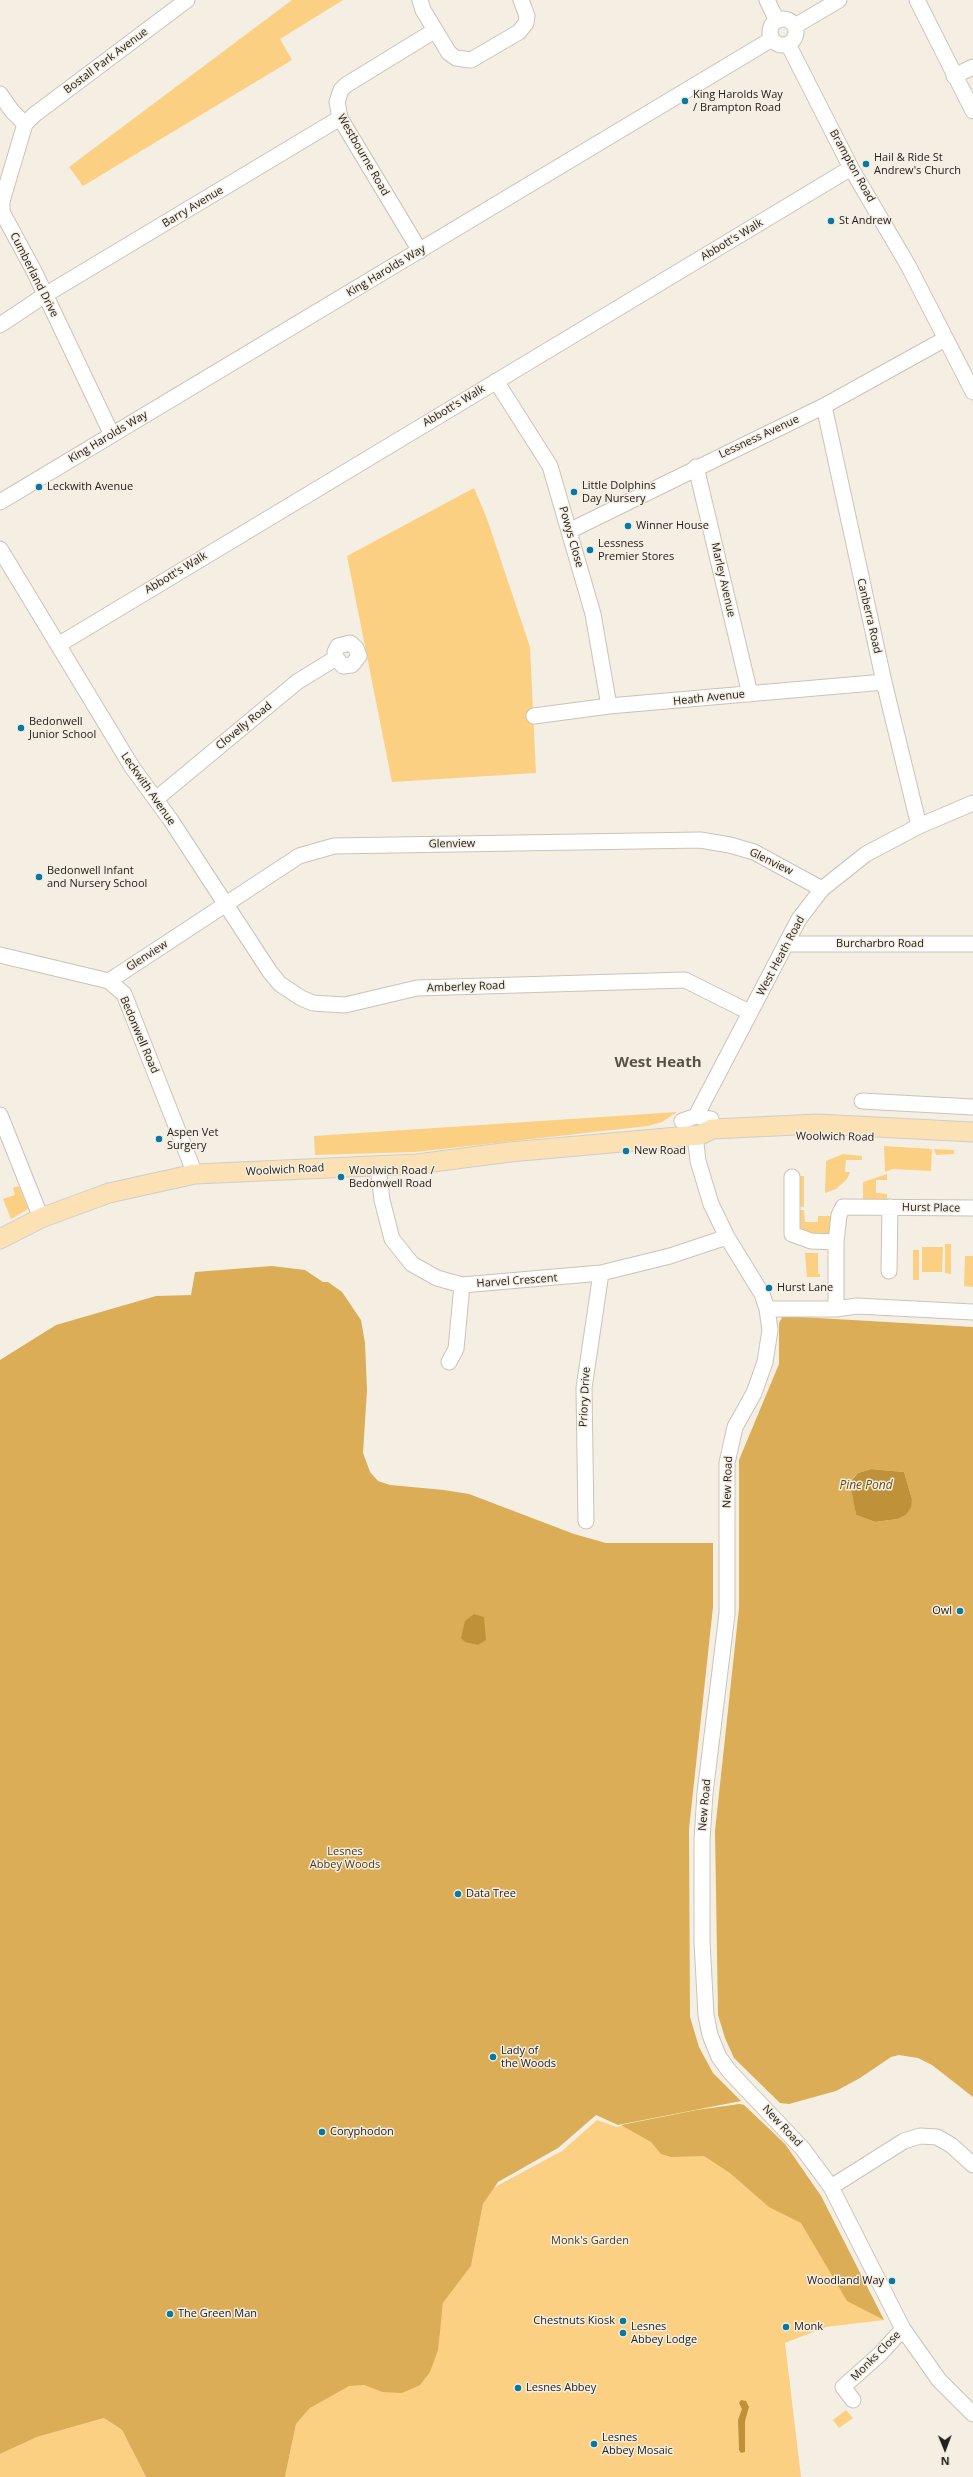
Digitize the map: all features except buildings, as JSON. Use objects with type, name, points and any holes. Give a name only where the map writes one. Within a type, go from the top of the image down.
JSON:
[{"type":"main road","name":"Woolwich Road","points":[[0,1239],[41,1218],[109,1193],[196,1174],[417,1164],[510,1152],[698,1135],[712,1129],[818,1124],[973,1132]]},
{"type":"main road","name":"Woolwich Road","points":[[698,1135],[709,1141],[818,1136],[973,1143]]},
{"type":"street","name":"Bostall Park Avenue","points":[[26,124],[34,115],[187,0]]},
{"type":"street","points":[[420,0],[423,10],[434,31],[449,53],[456,58],[471,60],[519,32],[526,23],[527,16],[521,0]]},
{"type":"street","points":[[766,0],[776,19]]},
{"type":"street","points":[[795,26],[839,0]]},
{"type":"street","points":[[918,0],[954,76],[973,111]]},
{"type":"street","points":[[776,19],[787,20],[795,26],[796,36],[789,46],[778,45],[772,39],[770,30],[776,19]]},
{"type":"street","name":"Westbourne Road","points":[[420,251],[340,118],[337,109],[338,96],[346,85],[434,31]]},
{"type":"street","name":"King Harolds Way","points":[[0,502],[772,39]]},
{"type":"street","name":"Brampton Road","points":[[789,46],[851,168],[881,216],[973,392]]},
{"type":"street","points":[[954,76],[973,67]]},
{"type":"street","points":[[0,94],[12,111],[26,124]]},
{"type":"street","name":"Barry Avenue","points":[[0,324],[45,295],[340,118]]},
{"type":"street","name":"Cumberland Drive","points":[[26,124],[2,207],[5,218],[45,295],[112,435]]},
{"type":"street","name":"Abbott's Walk","points":[[58,645],[851,168]]},
{"type":"street","name":"Lessness Avenue","points":[[569,531],[696,467],[824,406],[945,339]]},
{"type":"street","name":"Powys Close","points":[[496,381],[550,466],[593,614],[609,706]]},
{"type":"street","name":"Canberra Road","points":[[824,406],[884,682],[919,826]]},
{"type":"street","name":"Marley Avenue","points":[[696,467],[750,694]]},
{"type":"street","name":"Leckwith Avenue","points":[[0,549],[124,755],[156,799],[226,904]]},
{"type":"street","name":"Clovelly Road","points":[[156,799],[298,682],[336,658]]},
{"type":"street","name":"Heath Avenue","points":[[534,716],[609,706],[884,682]]},
{"type":"street","name":"West Heath Road","points":[[711,1119],[689,1119],[787,944],[799,919],[822,889],[866,854],[919,826],[973,803]]},
{"type":"street","name":"Glenview","points":[[109,981],[299,856],[334,846],[700,840],[730,844],[754,852],[822,889]]},
{"type":"street","name":"Amberley Road","points":[[226,904],[262,960],[280,984],[301,998],[313,1003],[346,1006],[417,988],[685,980],[749,1012]]},
{"type":"street","name":"Burcharbro Road","points":[[787,944],[973,944]]},
{"type":"street","name":"Bedonwell Road","points":[[0,955],[109,981],[124,994],[196,1174]]},
{"type":"street","points":[[862,1101],[971,1107]]},
{"type":"street","points":[[898,1127],[899,1103]]},
{"type":"street","points":[[0,1115],[41,1218]]},
{"type":"street","name":"New Road","points":[[698,1135],[698,1161],[707,1193],[727,1237],[762,1294],[767,1309],[770,1330],[765,1362],[754,1393],[735,1428],[727,1463],[727,1614],[705,1793],[702,1840],[702,1942],[705,2003],[710,2035],[726,2067],[803,2149],[831,2187],[903,2329],[940,2380],[973,2414]]},
{"type":"street","name":"Harvel Crescent","points":[[378,1166],[382,1200],[392,1239],[412,1264],[437,1278],[462,1285],[600,1273],[670,1256],[727,1237]]},
{"type":"street","points":[[792,1177],[792,1234],[810,1241],[836,1242]]},
{"type":"street","name":"Hurst Place","points":[[836,1309],[836,1242],[839,1215],[843,1207],[973,1208]]},
{"type":"street","name":"Hurst Place","points":[[889,1271],[890,1207]]},
{"type":"street","name":"Priory Drive","points":[[586,1521],[585,1452],[583,1440],[584,1388],[600,1273]]},
{"type":"street","points":[[449,1362],[456,1349],[462,1285]]},
{"type":"street","points":[[767,1309],[836,1309],[857,1306],[973,1312]]},
{"type":"street","points":[[831,2187],[904,2141],[920,2136],[937,2137],[946,2142],[973,2165]]},
{"type":"street","name":"Monks Close","points":[[853,2400],[843,2387],[879,2355],[903,2329]]},
{"type":"green space","points":[[292,0],[343,0],[280,39],[292,60],[83,186],[69,167]]},
{"type":"green space","points":[[474,488],[486,516],[530,647],[536,773],[392,782],[347,556]]},
{"type":"green space","points":[[677,1112],[662,1122],[648,1126],[415,1152],[315,1155],[314,1136]]},
{"type":"green space","points":[[884,1146],[932,1149],[931,1171],[893,1169],[885,1172]]},
{"type":"green space","points":[[934,1149],[954,1150],[954,1154],[936,1155]]},
{"type":"green space","points":[[843,1154],[862,1156],[862,1160],[846,1160],[845,1172],[850,1172],[847,1179],[836,1189],[825,1193],[826,1161]]},
{"type":"green space","points":[[887,1174],[887,1180],[876,1180],[876,1193],[887,1194],[887,1203],[863,1203],[863,1182]]},
{"type":"green space","points":[[798,1176],[804,1176],[804,1207],[798,1206]]},
{"type":"green space","points":[[19,1186],[28,1209],[11,1219],[3,1199],[15,1195],[13,1188]]},
{"type":"green space","points":[[798,1210],[804,1210],[805,1222],[818,1222],[818,1216],[831,1216],[831,1230],[825,1236],[810,1236],[801,1231],[798,1227]]},
{"type":"green space","points":[[945,1244],[951,1244],[951,1274],[945,1273]]},
{"type":"green space","points":[[922,1247],[943,1247],[942,1272],[922,1272]]},
{"type":"green space","points":[[913,1250],[919,1250],[919,1280],[913,1280]]},
{"type":"green space","points":[[805,1253],[818,1253],[818,1274],[820,1274],[820,1277],[807,1277]]},
{"type":"green space","points":[[965,1256],[973,1256],[973,1287],[964,1286]]},
{"type":"green space","name":"Lesnes Abbey Woods","points":[[272,1266],[305,1270],[323,1282],[328,1282],[342,1292],[361,1320],[365,1343],[367,1390],[363,1453],[370,1472],[378,1481],[390,1485],[469,1494],[574,1534],[606,1543],[713,1543],[713,1607],[689,1829],[690,2017],[699,2047],[713,2073],[741,2101],[618,2125],[596,2115],[558,2148],[498,2182],[483,2204],[471,2266],[443,2303],[438,2350],[430,2372],[420,2385],[402,2393],[382,2392],[364,2385],[349,2386],[310,2408],[296,2424],[285,2477],[146,2477],[122,2430],[104,2418],[37,2437],[0,2454],[0,1360],[56,1325],[156,1296],[191,1295],[195,1272]]},
{"type":"green space","points":[[783,1316],[973,1327],[973,2097],[932,2065],[918,2058],[899,2055],[891,2057],[860,2078],[836,2091],[789,2104],[780,2103],[734,2058],[725,2038],[718,2015],[715,1831],[739,1608],[739,1460],[779,1364],[779,1323]],"holes":[[[871,1469],[904,1472],[912,1499],[906,1515],[898,1519],[875,1522],[856,1515],[851,1480],[858,1473]]]},
{"type":"green space","name":"Monk's Garden","points":[[740,2104],[744,2105],[785,2144],[821,2196],[884,2320],[826,2327],[785,2343],[801,2477],[285,2477],[296,2424],[310,2408],[349,2385],[364,2385],[382,2392],[440,2325],[443,2303],[471,2266],[483,2204],[493,2188],[562,2151],[597,2120],[617,2127],[697,2110]]},
{"type":"green space","points":[[740,2104],[744,2105],[785,2144],[821,2196],[884,2320],[847,2301],[801,2223],[769,2207],[730,2173],[704,2156],[671,2157],[661,2154],[651,2142],[621,2125],[697,2110]]},
{"type":"green space","points":[[846,2410],[853,2418],[839,2428],[833,2420]]},
{"type":"green space","points":[[104,2418],[122,2430],[146,2477],[0,2477],[0,2454],[37,2437]]},
{"type":"water","name":"Pine Pond","points":[[871,1469],[904,1472],[912,1499],[911,1507],[906,1515],[898,1519],[875,1522],[856,1515],[850,1482],[858,1473]]},
{"type":"water","points":[[474,1614],[484,1617],[486,1640],[478,1645],[465,1642],[461,1638],[465,1621]]},
{"type":"water","points":[[741,2400],[746,2401],[749,2407],[745,2421],[745,2452],[741,2453],[739,2450],[738,2420],[742,2409],[739,2403]]},
{"type":"place","name":"King Harolds Way / Brampton Road","points":[[685,101]]},
{"type":"place","name":"Hail & Ride St Andrew's Church","points":[[866,164]]},
{"type":"place","name":"St Andrew","points":[[831,221]]},
{"type":"place","name":"Leckwith Avenue","points":[[39,487]]},
{"type":"place","name":"Little Dolphins Day Nursery","points":[[574,492]]},
{"type":"place","name":"Winner House","points":[[628,526]]},
{"type":"place","name":"Lessness Premier Stores","points":[[590,550]]},
{"type":"place","name":"Bedonwell Junior School","points":[[21,728]]},
{"type":"place","name":"Bedonwell Infant and Nursery School","points":[[39,877]]},
{"type":"place","name":"Aspen Vet Surgery","points":[[159,1139]]},
{"type":"place","name":"New Road","points":[[626,1151]]},
{"type":"place","name":"Woolwich Road / Bedonwell Road","points":[[341,1177]]},
{"type":"place","name":"Hurst Lane","points":[[769,1288]]},
{"type":"place","name":"Owl","points":[[960,1611]]},
{"type":"place","name":"Data Tree","points":[[458,1894]]},
{"type":"place","name":"Lady of the Woods","points":[[493,2057]]},
{"type":"place","name":"Coryphodon","points":[[322,2132]]},
{"type":"place","name":"Woodland Way","points":[[892,2281]]},
{"type":"place","name":"The Green Man","points":[[170,2314]]},
{"type":"place","name":"Chestnuts Kiosk","points":[[623,2321]]},
{"type":"place","name":"Monk","points":[[786,2327]]},
{"type":"place","name":"Lesnes Abbey Lodge","points":[[623,2333]]},
{"type":"place","name":"Lesnes Abbey","points":[[518,2388]]},
{"type":"place","name":"Lesnes Abbey Mosaic","points":[[594,2444]]},
{"type":"district","name":"West Heath","points":[[658,1063]]}]
